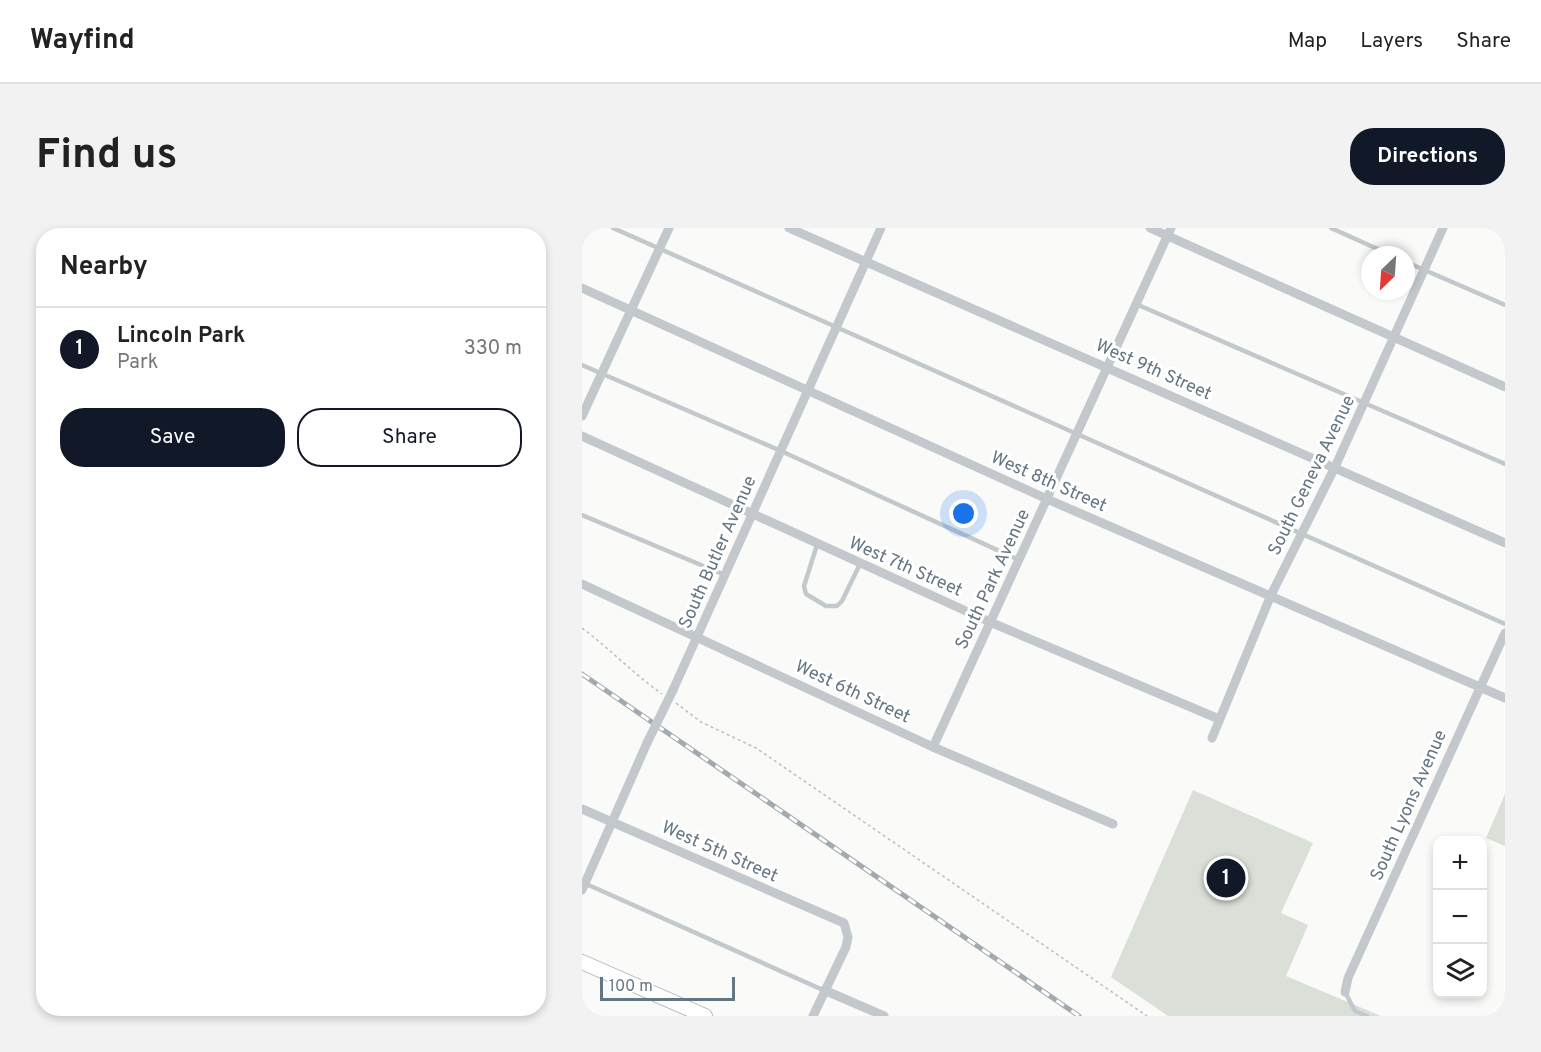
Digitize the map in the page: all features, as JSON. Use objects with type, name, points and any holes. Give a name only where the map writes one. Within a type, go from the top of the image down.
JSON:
[{"type":"main road","points":[[582,962],[705,1016]]},
{"type":"street","points":[[582,416],[669,228]]},
{"type":"street","name":"West 9th Street","points":[[789,228],[1505,543]]},
{"type":"street","name":"South Butler Avenue","points":[[583,885],[647,743],[672,695],[881,228]]},
{"type":"street","points":[[1150,228],[1169,232],[1393,338],[1505,387]]},
{"type":"street","name":"South Geneva Avenue","points":[[1212,738],[1271,595],[1335,467],[1443,228]]},
{"type":"street","name":"South Park Avenue","points":[[933,747],[1169,232]]},
{"type":"street","name":"West 8th Street","points":[[582,288],[1047,499],[1505,698]]},
{"type":"street","name":"West 7th Street","points":[[582,436],[752,516],[990,622],[1219,719]]},
{"type":"street","name":"West 6th Street","points":[[582,584],[933,747],[1113,824]]},
{"type":"street","name":"South Lyons Avenue","points":[[1345,992],[1348,978],[1505,633]]},
{"type":"street","name":"West 5th Street","points":[[582,809],[844,923],[848,937],[846,947],[824,990]]},
{"type":"street","points":[[813,1016],[824,990],[884,1016]]},
{"type":"lane","points":[[613,228],[1505,624]]},
{"type":"lane","points":[[1331,228],[1371,246]]},
{"type":"lane","points":[[1415,266],[1505,305]]},
{"type":"lane","points":[[1136,304],[1505,464]]},
{"type":"lane","points":[[582,365],[781,451],[1019,560]]},
{"type":"lane","points":[[582,515],[725,576]]},
{"type":"lane","points":[[817,545],[804,586],[806,594],[826,606],[837,606],[842,601],[860,564]]},
{"type":"lane","points":[[583,885],[824,990]]},
{"type":"lane","points":[[1345,992],[1355,1011],[1367,1016]]},
{"type":"path","points":[[582,628],[609,647],[638,677],[663,694]]},
{"type":"path","points":[[672,695],[701,722],[756,748],[1147,1016]]},
{"type":"shaded area","points":[[1193,790],[1313,843],[1281,913],[1308,925],[1286,976],[1381,1016],[1168,1016],[1111,977]]},
{"type":"shaded area","points":[[1505,794],[1505,846],[1487,838]]},
{"type":"railway","points":[[582,674],[1079,1016]]},
{"type":"place","name":"Lincoln Park","points":[[1226,878]]}]
